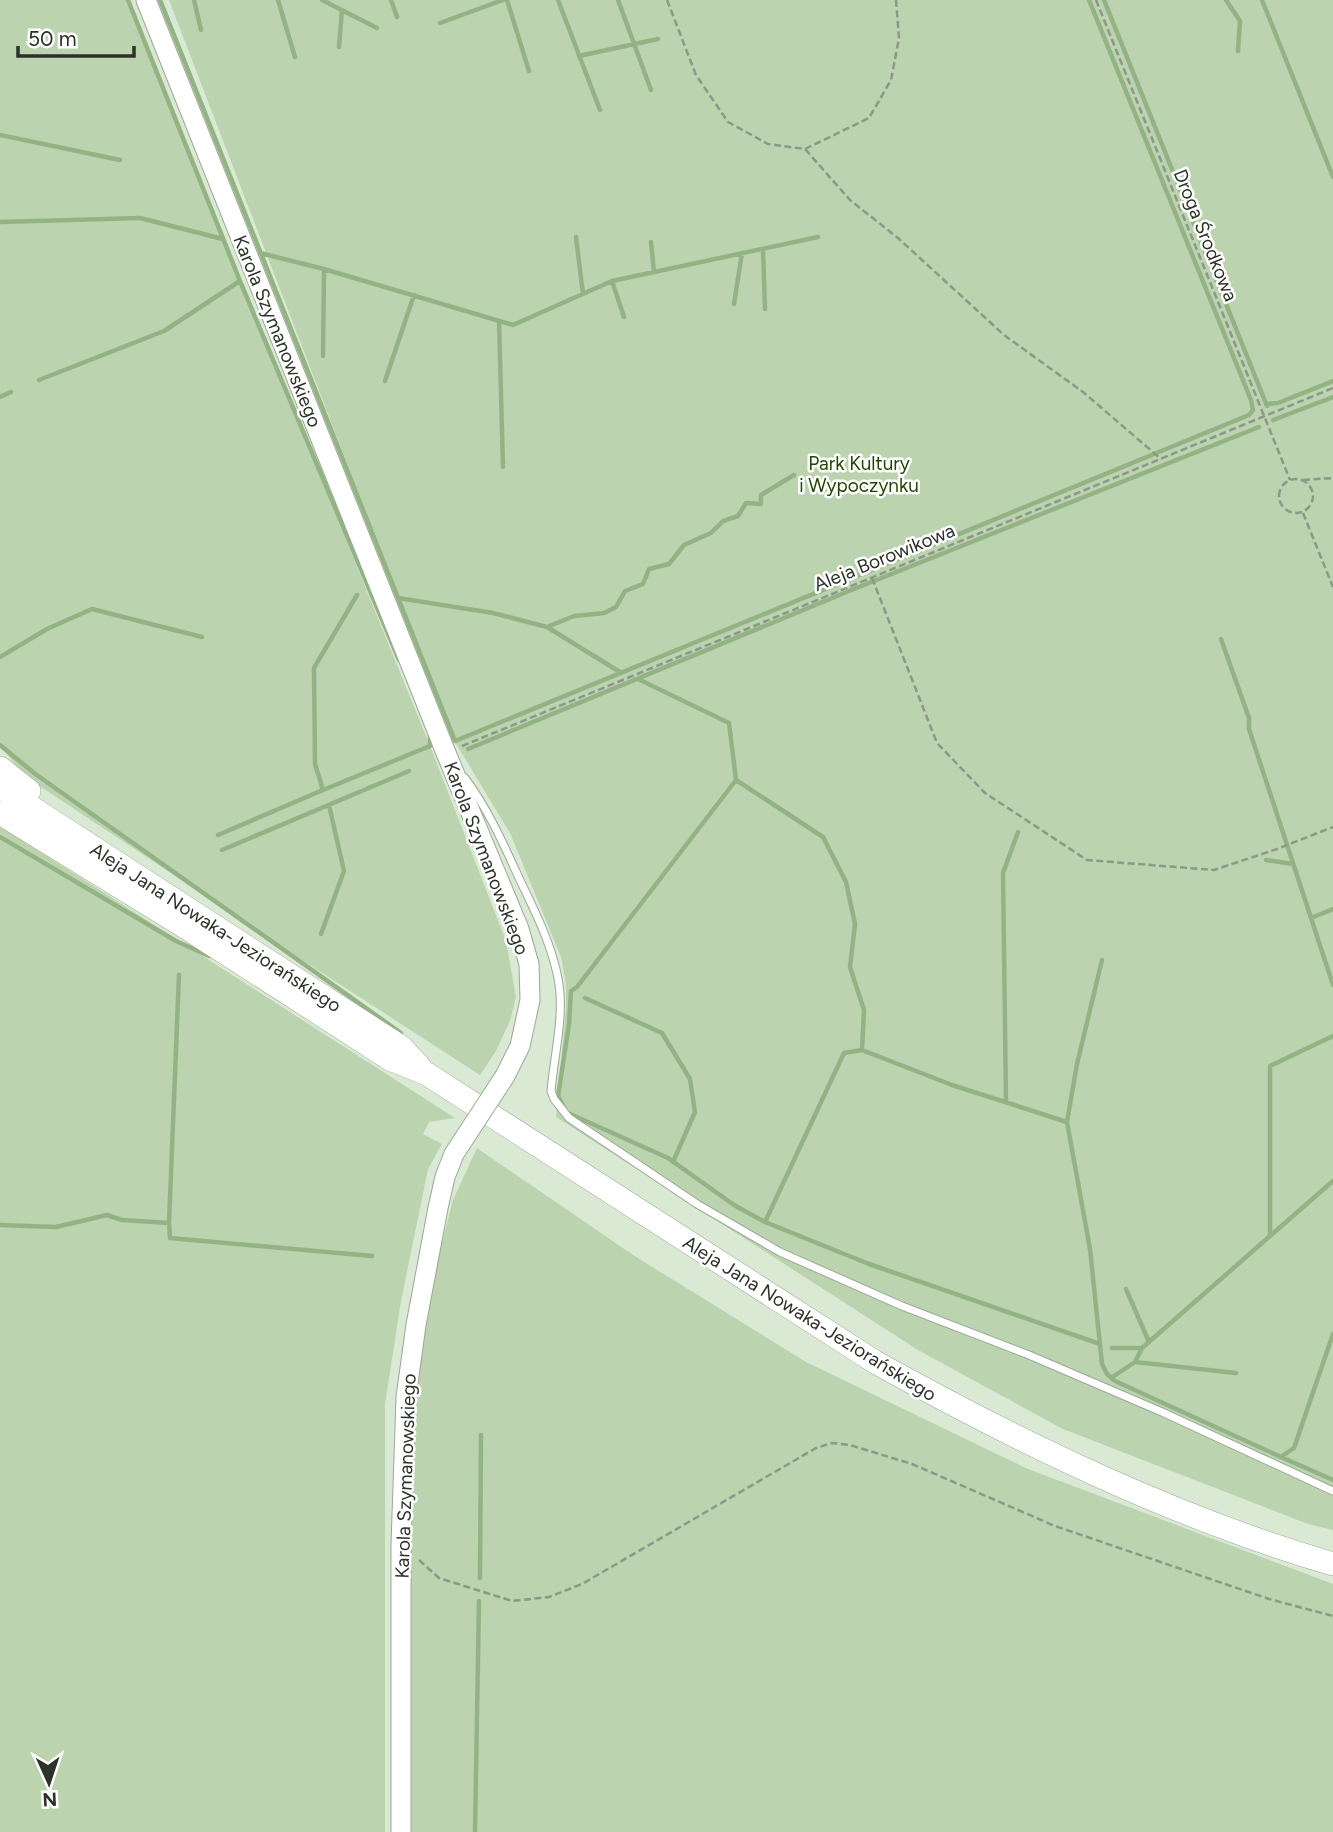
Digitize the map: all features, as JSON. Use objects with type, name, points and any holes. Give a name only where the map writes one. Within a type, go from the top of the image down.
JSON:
[{"type":"main road","points":[[0,768],[109,858]]},
{"type":"main road","name":"Aleja Jana Nowaka-Jeziorańskiego","points":[[0,787],[401,1047],[427,1074]]},
{"type":"main road","name":"Aleja Jana Nowaka-Jeziorańskiego","points":[[0,813],[186,927],[390,1059],[427,1074],[875,1362],[948,1402],[1110,1480],[1216,1524],[1333,1564]]},
{"type":"street","name":"Karola Szymanowskiego","points":[[146,0],[446,753],[519,929],[529,964],[530,1000],[520,1046],[505,1076],[454,1154],[442,1190],[410,1359],[403,1438],[401,1832]]},
{"type":"lane","points":[[446,753],[475,791],[496,827],[541,925],[552,956],[559,985],[560,1014],[551,1091],[554,1100],[569,1118],[697,1203],[780,1252],[902,1306],[1030,1355],[1138,1401],[1333,1491]]},
{"type":"path","points":[[667,0],[696,75],[728,122],[768,144],[805,149],[869,118],[891,80],[899,38],[896,0]]},
{"type":"path","name":"Droga Środkowa","points":[[1096,0],[1290,480]]},
{"type":"path","points":[[805,149],[850,200],[898,238],[1004,335],[1083,392],[1161,459]]},
{"type":"path","name":"Aleja Borowikowa","points":[[446,753],[1333,388]]},
{"type":"path","points":[[1303,480],[1312,489],[1313,496],[1308,508],[1303,511],[1290,511],[1281,502],[1281,489],[1290,480],[1333,478]]},
{"type":"path","points":[[1303,511],[1333,587]]},
{"type":"path","points":[[872,578],[937,743],[985,793],[1087,860],[1214,870],[1333,827]]},
{"type":"path","points":[[401,1545],[439,1577],[512,1601],[549,1597],[582,1584],[816,1448],[832,1443],[850,1445],[912,1464],[1055,1526],[1269,1599],[1333,1616]]},
{"type":"green space","points":[[0,0],[126,0],[430,746],[506,941],[516,997],[510,1021],[496,1051],[480,1075],[23,775],[0,745]]},
{"type":"green space","name":"Park Kultury i Wypoczynku","points":[[169,0],[1333,0],[1333,1530],[1308,1524],[1063,1429],[918,1350],[556,1117],[566,1007],[566,984],[561,957],[510,833],[452,737]]},
{"type":"green space","points":[[0,826],[455,1118],[429,1122],[423,1134],[442,1144],[428,1169],[401,1301],[385,1404],[385,1832],[0,1832]]},
{"type":"green space","points":[[477,1148],[633,1255],[806,1362],[1028,1469],[1333,1584],[1333,1832],[410,1832],[407,1639],[414,1399],[428,1297],[453,1200]]},
{"type":"waterway","points":[[128,0],[240,281],[399,660]]},
{"type":"waterway","points":[[160,0],[455,741],[1249,415],[1253,410],[1251,400],[1089,0]]},
{"type":"waterway","points":[[194,0],[201,30]]},
{"type":"waterway","points":[[278,0],[295,57]]},
{"type":"waterway","points":[[322,0],[377,28]]},
{"type":"waterway","points":[[391,0],[397,17]]},
{"type":"waterway","points":[[440,23],[503,0]]},
{"type":"waterway","points":[[507,0],[529,71]]},
{"type":"waterway","points":[[558,0],[600,110]]},
{"type":"waterway","points":[[618,0],[651,90]]},
{"type":"waterway","points":[[1104,0],[1267,406]]},
{"type":"waterway","points":[[1226,0],[1240,21],[1238,51]]},
{"type":"waterway","points":[[1262,0],[1333,177]]},
{"type":"waterway","points":[[339,47],[342,10]]},
{"type":"waterway","points":[[579,56],[658,39]]},
{"type":"waterway","points":[[0,135],[120,160]]},
{"type":"waterway","points":[[0,222],[140,218],[223,239]]},
{"type":"waterway","points":[[576,237],[583,294]]},
{"type":"waterway","points":[[260,253],[324,269],[513,325],[612,281],[818,237]]},
{"type":"waterway","points":[[651,242],[654,272]]},
{"type":"waterway","points":[[763,249],[765,309]]},
{"type":"waterway","points":[[734,304],[742,253]]},
{"type":"waterway","points":[[323,356],[324,269]]},
{"type":"waterway","points":[[39,380],[164,331],[240,281]]},
{"type":"waterway","points":[[612,281],[624,317]]},
{"type":"waterway","points":[[385,381],[414,295]]},
{"type":"waterway","points":[[499,321],[503,467]]},
{"type":"waterway","points":[[1266,404],[1278,403],[1333,381]]},
{"type":"waterway","points":[[0,397],[11,392]]},
{"type":"waterway","points":[[1273,420],[1333,397]]},
{"type":"waterway","points":[[468,749],[854,589],[1259,427]]},
{"type":"waterway","points":[[398,598],[493,613],[547,627],[574,616],[604,613],[616,607],[625,591],[643,584],[649,569],[669,564],[684,545],[711,533],[723,521],[738,516],[746,503],[761,504],[761,495],[794,475]]},
{"type":"waterway","points":[[357,595],[314,668],[315,764],[323,790],[430,746],[430,736]]},
{"type":"waterway","points":[[0,657],[47,629],[92,609],[202,637]]},
{"type":"waterway","points":[[547,627],[620,672]]},
{"type":"waterway","points":[[1221,639],[1249,718],[1249,729],[1333,985]]},
{"type":"waterway","points":[[563,1106],[558,1096],[571,991],[577,987],[736,780],[729,723],[638,679]]},
{"type":"waterway","points":[[0,745],[34,773],[401,1033]]},
{"type":"waterway","points":[[222,850],[409,771]]},
{"type":"waterway","points":[[736,780],[823,837],[846,882],[855,924],[850,967],[864,1010],[862,1050]]},
{"type":"waterway","points":[[218,835],[323,790]]},
{"type":"waterway","points":[[321,934],[344,871],[329,805]]},
{"type":"waterway","points":[[1006,1101],[1003,873],[1018,832]]},
{"type":"waterway","points":[[0,837],[176,941],[209,956]]},
{"type":"waterway","points":[[1266,860],[1293,864]]},
{"type":"waterway","points":[[1311,918],[1333,909]]},
{"type":"waterway","points":[[1067,1122],[1077,1064],[1102,960]]},
{"type":"waterway","points":[[169,1223],[179,975]]},
{"type":"waterway","points":[[585,998],[662,1033],[690,1079],[695,1112],[673,1162]]},
{"type":"waterway","points":[[1270,1236],[1270,1066],[1333,1036]]},
{"type":"waterway","points":[[765,1222],[844,1053],[862,1050],[952,1085],[1067,1122],[1090,1249],[1102,1364],[1107,1374],[1115,1381],[1281,1457],[1294,1448],[1333,1334]]},
{"type":"waterway","points":[[568,1113],[668,1158],[734,1205],[765,1222],[869,1264],[1100,1344]]},
{"type":"waterway","points":[[1111,1378],[1135,1362],[1142,1348],[1333,1181]]},
{"type":"waterway","points":[[0,1225],[56,1227],[107,1215],[122,1220],[169,1223],[170,1238],[372,1256]]},
{"type":"waterway","points":[[1126,1289],[1149,1342]]},
{"type":"waterway","points":[[1112,1348],[1142,1348]]},
{"type":"waterway","points":[[1135,1362],[1236,1373]]},
{"type":"waterway","points":[[480,1578],[481,1435]]},
{"type":"waterway","points":[[1281,1457],[1333,1480]]},
{"type":"waterway","points":[[475,1832],[479,1601]]}]
